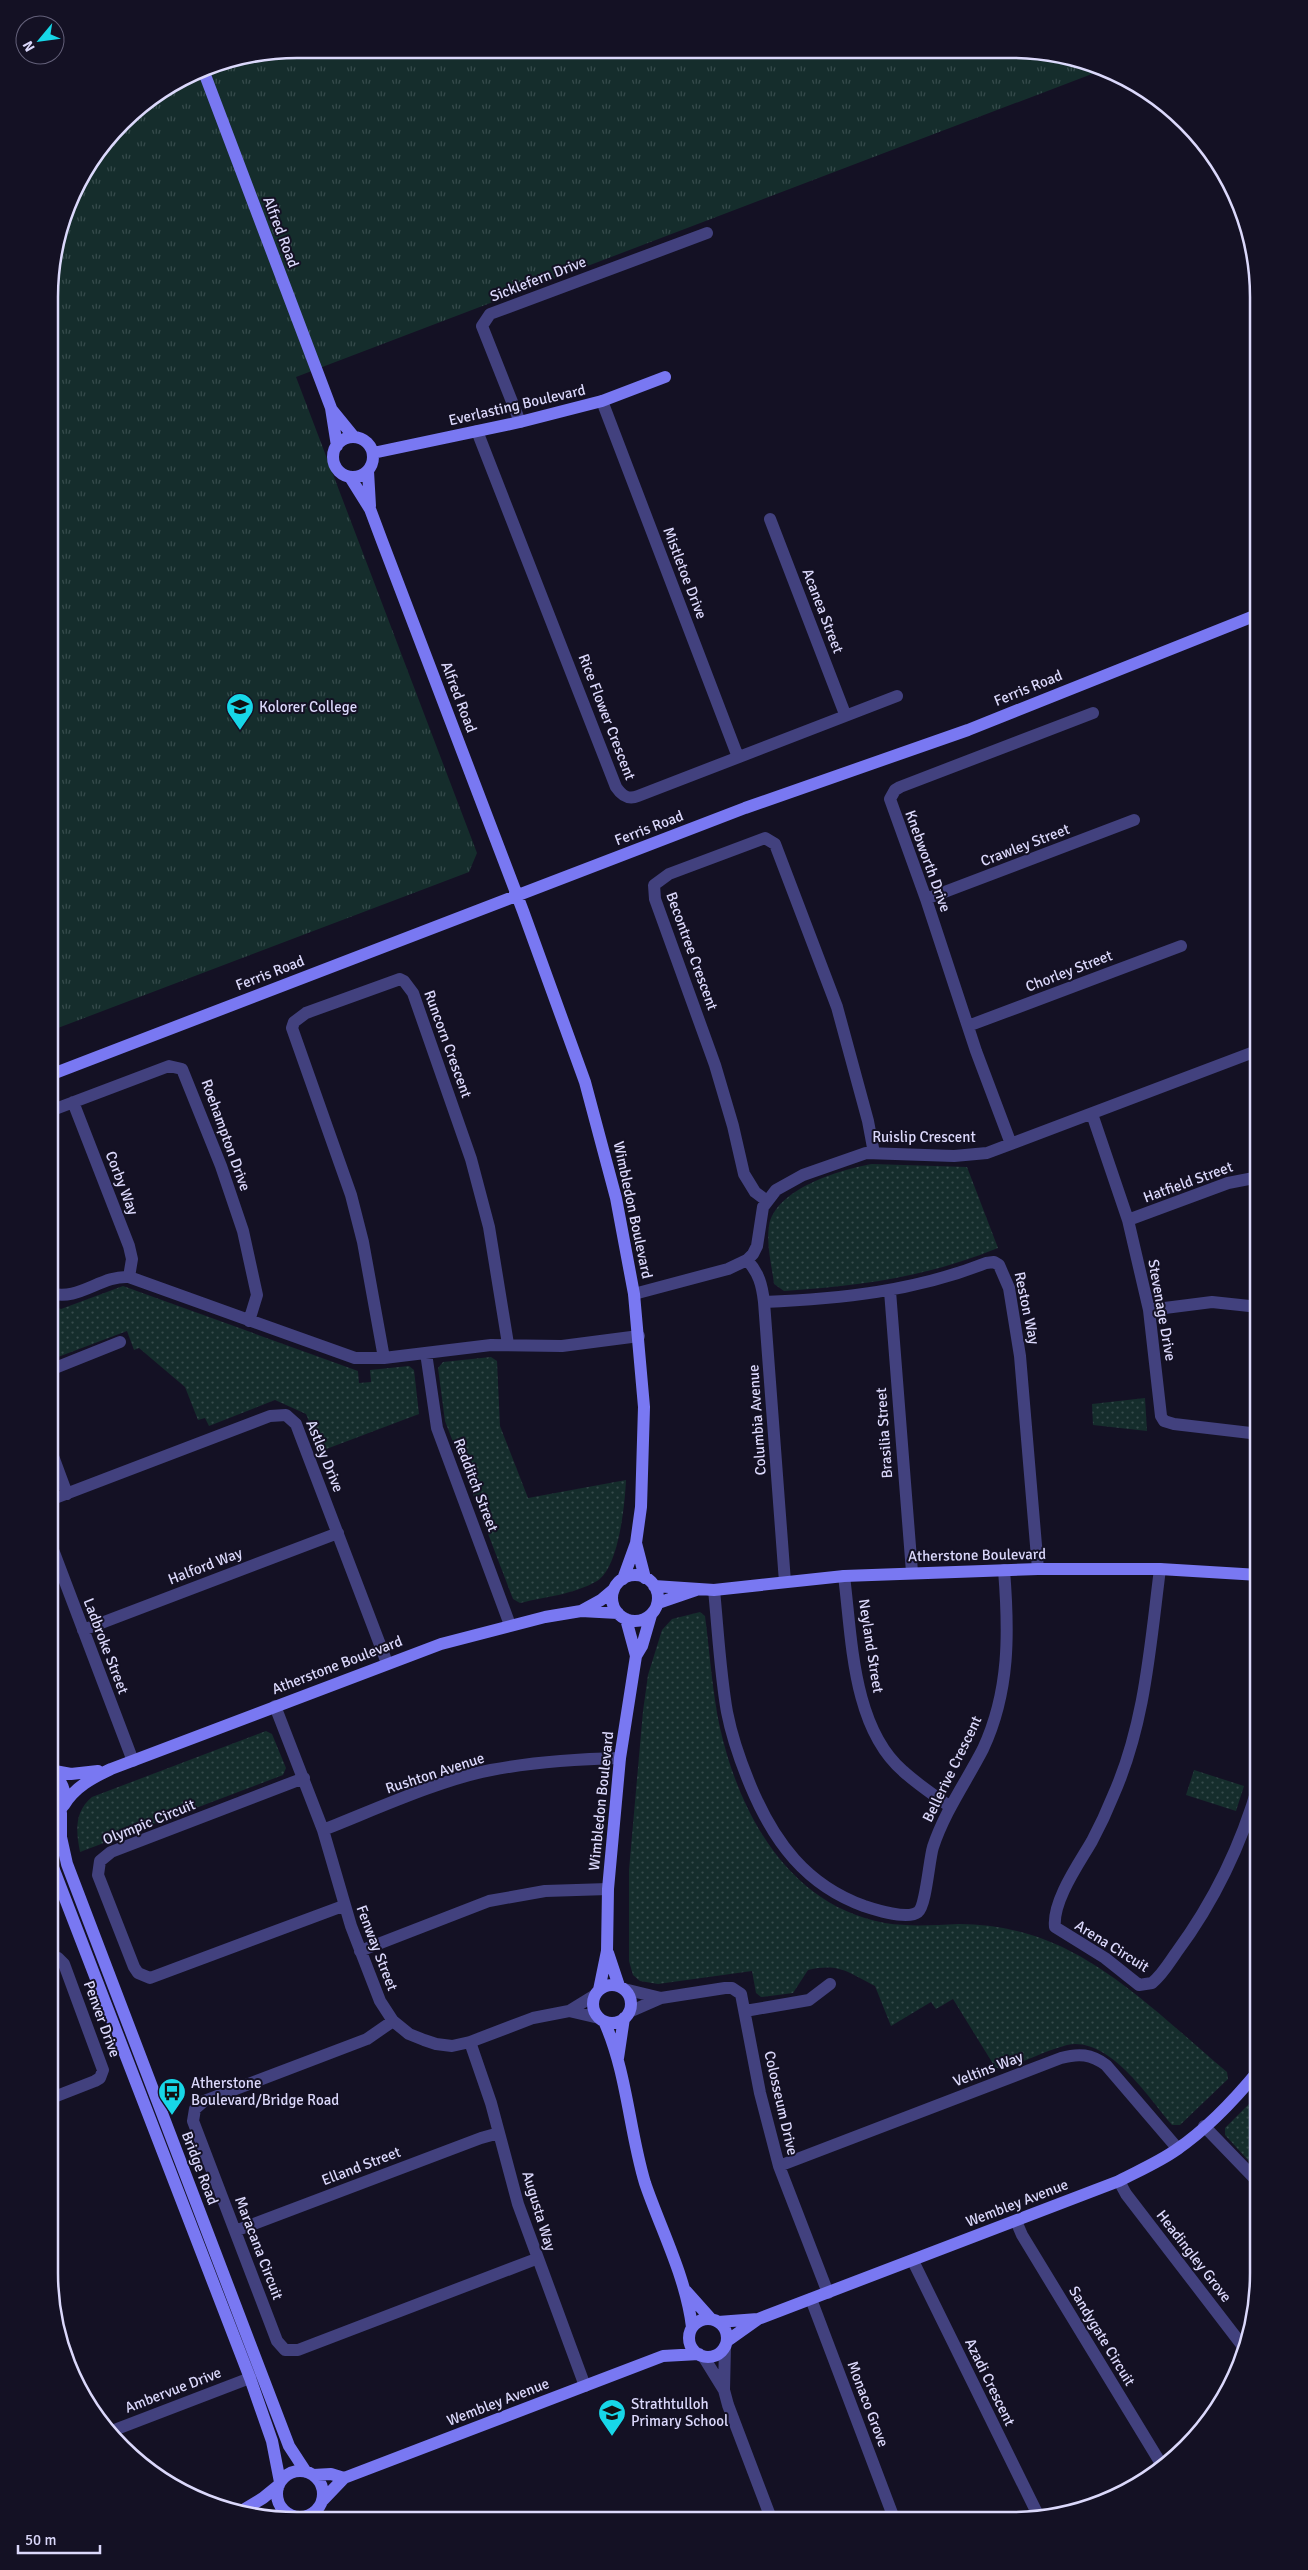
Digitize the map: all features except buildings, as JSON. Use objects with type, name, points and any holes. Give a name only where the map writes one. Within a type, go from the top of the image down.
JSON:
[{"type":"street","name":"Alfred Road","points":[[205,76],[331,408],[337,446]]},
{"type":"street","name":"Sicklefern Drive","points":[[520,422],[482,326],[490,314],[707,233]]},
{"type":"street","name":"Everlasting Boulevard","points":[[373,453],[520,422],[602,401],[665,377]]},
{"type":"street","name":"Mistletoe Drive","points":[[602,401],[738,757]]},
{"type":"street","name":"Alfred Road","points":[[331,408],[354,437]]},
{"type":"street","name":"Rice Flower Crescent","points":[[477,431],[620,792],[626,797],[634,798],[845,714],[897,696]]},
{"type":"street","points":[[354,437],[366,442],[373,453],[373,459],[368,471],[363,475],[350,477],[339,471],[334,459],[337,446],[347,438],[354,437]]},
{"type":"street","name":"Alfred Road","points":[[368,471],[370,509]]},
{"type":"street","name":"Alfred Road","points":[[350,477],[370,509],[518,896]]},
{"type":"street","name":"Acanea Street","points":[[770,519],[845,714]]},
{"type":"street","name":"Ferris Road","points":[[58,1071],[745,808],[968,730],[1250,618]]},
{"type":"street","name":"Knebworth Drive","points":[[1011,1144],[968,1026],[890,799],[894,790],[1093,712]]},
{"type":"street","name":"Crawley Street","points":[[926,900],[1134,820]]},
{"type":"street","name":"Becontree Crescent","points":[[767,1201],[749,1186],[744,1174],[733,1126],[715,1065],[654,898],[654,885],[668,874],[757,840],[765,838],[775,844],[837,1007],[868,1121],[874,1153]]},
{"type":"street","name":"Wimbledon Boulevard","points":[[518,896],[585,1082],[599,1128],[616,1198],[634,1294],[644,1407],[644,1451],[636,1543],[623,1579]]},
{"type":"street","name":"Chorley Street","points":[[968,1026],[1181,946]]},
{"type":"street","name":"Runcorn Crescent","points":[[384,1358],[363,1242],[351,1195],[292,1028],[294,1022],[306,1013],[400,979],[404,981],[413,993],[471,1159],[489,1227],[508,1344]]},
{"type":"street","name":"Ruislip Crescent","points":[[747,1260],[757,1246],[760,1218],[767,1201],[776,1190],[788,1181],[851,1157],[874,1153],[974,1155],[1011,1144],[1250,1053]]},
{"type":"street","name":"Roehampton Drive","points":[[58,1107],[169,1066],[182,1069],[221,1166],[242,1231],[258,1295],[249,1321]]},
{"type":"street","name":"Corby Way","points":[[73,1102],[129,1246],[132,1259],[129,1277]]},
{"type":"street","name":"Stevenage Drive","points":[[1092,1114],[1128,1220],[1149,1310],[1159,1409],[1164,1421],[1174,1424],[1250,1433]]},
{"type":"street","name":"Hatfield Street","points":[[1128,1220],[1228,1183],[1250,1179]]},
{"type":"street","points":[[634,1294],[728,1269],[747,1260]]},
{"type":"street","name":"Columbia Avenue","points":[[747,1260],[756,1269],[762,1282],[785,1582]]},
{"type":"street","name":"Reston Way","points":[[764,1302],[890,1291],[939,1280],[994,1262],[1003,1270],[1009,1288],[1020,1356],[1038,1569]]},
{"type":"street","points":[[58,1295],[73,1294],[114,1278],[129,1277],[355,1358],[384,1358],[508,1344],[562,1346],[639,1336]]},
{"type":"street","name":"Brasilia Street","points":[[890,1291],[912,1572]]},
{"type":"street","points":[[1149,1310],[1212,1302],[1250,1306]]},
{"type":"street","points":[[58,1367],[120,1342]]},
{"type":"street","name":"Redditch Street","points":[[426,1353],[437,1428],[510,1626]]},
{"type":"street","name":"Astley Drive","points":[[58,1497],[280,1414],[291,1418],[296,1424],[387,1663]]},
{"type":"street","points":[[58,1470],[67,1494]]},
{"type":"street","name":"Halford Way","points":[[83,1630],[338,1533]]},
{"type":"street","name":"Wimbledon Boulevard","points":[[636,1543],[650,1582]]},
{"type":"street","name":"Ladbroke Street","points":[[58,1563],[133,1761]]},
{"type":"street","name":"Atherstone Boulevard","points":[[650,1582],[696,1590],[714,1590],[844,1576],[912,1572],[1160,1569],[1250,1574]]},
{"type":"street","name":"Arena Circuit","points":[[1160,1569],[1139,1722],[1127,1762],[1108,1810],[1069,1878],[1056,1915],[1055,1927],[1063,1934],[1105,1958],[1139,1985],[1152,1983],[1187,1938],[1211,1896],[1250,1818]]},
{"type":"street","name":"Bellerive Crescent","points":[[714,1590],[723,1685],[735,1744],[760,1807],[773,1833],[800,1867],[842,1897],[874,1909],[903,1915],[914,1914],[922,1907],[932,1850],[949,1806],[982,1749],[999,1704],[1008,1647],[1004,1570]]},
{"type":"street","points":[[634,1575],[650,1582],[658,1603],[651,1615],[636,1621],[622,1616],[612,1599],[614,1589],[623,1579],[634,1575]]},
{"type":"street","name":"Neyland Street","points":[[844,1576],[857,1683],[870,1721],[882,1744],[902,1770],[949,1806]]},
{"type":"street","name":"Atherstone Boulevard","points":[[58,1813],[74,1791],[111,1769],[441,1644],[510,1626],[581,1611],[601,1600],[614,1589]]},
{"type":"street","name":"Atherstone Boulevard","points":[[658,1603],[696,1590]]},
{"type":"street","name":"Atherstone Boulevard","points":[[581,1611],[622,1616]]},
{"type":"street","name":"Wimbledon Boulevard","points":[[597,1992],[607,1951],[608,1889],[620,1758],[636,1656],[642,1646],[651,1615]]},
{"type":"street","name":"Wimbledon Boulevard","points":[[622,1616],[636,1656]]},
{"type":"street","name":"Fenway Street","points":[[275,1706],[323,1830],[343,1906],[380,2002],[393,2021],[409,2034],[436,2044],[452,2046],[470,2042],[532,2018],[569,2011],[597,1992]]},
{"type":"street","name":"Rushton Avenue","points":[[323,1830],[449,1782],[490,1770],[548,1763],[620,1758]]},
{"type":"street","name":"Atherstone Boulevard","points":[[58,1772],[83,1774],[111,1769]]},
{"type":"street","name":"Olympic Circuit","points":[[304,1778],[111,1852],[100,1861],[98,1875],[134,1966],[138,1973],[150,1978],[343,1906]]},
{"type":"street","name":"Bridge Road","points":[[58,1779],[63,1788],[61,1837],[67,1864],[289,2446],[309,2474]]},
{"type":"street","name":"Bridge Road","points":[[58,1880],[250,2378],[274,2448],[280,2484]]},
{"type":"street","points":[[360,1951],[489,1902],[545,1891],[608,1889]]},
{"type":"street","name":"Wimbledon Boulevard","points":[[607,1951],[622,1988]]},
{"type":"street","name":"Penver Drive","points":[[58,1958],[64,1964],[103,2070],[100,2078],[95,2081],[58,2095]]},
{"type":"street","points":[[745,2011],[808,2000],[830,1984]]},
{"type":"street","points":[[618,2058],[631,2002],[622,1988],[609,1985],[597,1992],[593,2010],[601,2020],[618,2058],[626,2104],[645,2182],[688,2300],[692,2347],[701,2355],[724,2390]]},
{"type":"street","name":"Colosseum Drive","points":[[622,1988],[661,1998]]},
{"type":"street","name":"Colosseum Drive","points":[[627,2015],[661,1998],[732,1988],[740,1994],[745,2011],[760,2093],[779,2166],[828,2293]]},
{"type":"street","name":"Fenway Street","points":[[569,2011],[601,2020]]},
{"type":"street","points":[[601,2020],[614,2023],[627,2015]]},
{"type":"street","name":"Maracana Circuit","points":[[393,2021],[367,2039],[204,2101],[194,2109],[193,2121],[277,2341],[281,2347],[290,2351],[536,2259]]},
{"type":"street","name":"Augusta Way","points":[[470,2042],[536,2259],[585,2386]]},
{"type":"street","name":"Veltins Way","points":[[779,2166],[1062,2058],[1082,2055],[1090,2056],[1106,2065],[1178,2149]]},
{"type":"street","name":"Wembley Avenue","points":[[726,2344],[758,2319],[913,2262],[1119,2181],[1178,2149],[1204,2126],[1250,2079]]},
{"type":"street","points":[[1204,2126],[1250,2174]]},
{"type":"street","name":"Elland Street","points":[[234,2231],[480,2138],[499,2133]]},
{"type":"street","name":"Headingley Grove","points":[[1119,2181],[1126,2194],[1240,2343]]},
{"type":"street","name":"Sandygate Circuit","points":[[1016,2221],[1022,2235],[1159,2461]]},
{"type":"street","name":"Azadi Crescent","points":[[913,2262],[1036,2511]]},
{"type":"street","points":[[683,2287],[724,2328],[726,2344],[724,2390],[769,2512]]},
{"type":"street","name":"Monaco Grove","points":[[811,2299],[893,2512]]},
{"type":"street","name":"Wembley Avenue","points":[[714,2320],[758,2319]]},
{"type":"street","points":[[691,2332],[700,2320],[714,2320]]},
{"type":"street","name":"Wembley Avenue","points":[[663,2356],[691,2332]]},
{"type":"street","points":[[701,2355],[714,2356],[726,2344]]},
{"type":"street","name":"Wembley Avenue","points":[[321,2503],[344,2478],[663,2356],[701,2355]]},
{"type":"street","name":"Ambervue Drive","points":[[115,2429],[250,2378]]},
{"type":"street","points":[[248,2507],[263,2498],[294,2472],[309,2474],[322,2487],[321,2512]]},
{"type":"street","name":"Wembley Avenue","points":[[309,2474],[331,2474],[344,2478]]},
{"type":"street","points":[[280,2484],[277,2492],[280,2505],[288,2512]]},
{"type":"street","points":[[313,2512],[321,2503]]},
{"type":"green space","points":[[280,58],[1028,58],[1058,62],[1095,73],[296,377],[477,853],[469,872],[58,1028],[58,280],[62,250],[70,219],[89,177],[107,151],[127,127],[177,89],[219,70],[250,62]]},
{"type":"green space","points":[[872,1164],[967,1167],[998,1248],[972,1258],[919,1273],[866,1283],[784,1291],[774,1284],[768,1233],[774,1213],[783,1202],[810,1183],[826,1176]]},
{"type":"green space","points":[[123,1286],[358,1371],[359,1383],[371,1382],[370,1370],[409,1366],[414,1370],[419,1414],[321,1451],[306,1414],[275,1400],[209,1426],[205,1418],[198,1420],[185,1387],[139,1348],[134,1350],[127,1331],[58,1357],[58,1308],[61,1309]]},
{"type":"green space","points":[[491,1357],[497,1361],[500,1426],[528,1498],[626,1480],[622,1519],[611,1563],[605,1574],[597,1581],[570,1592],[520,1603],[513,1599],[445,1421],[438,1368],[443,1362]]},
{"type":"green space","points":[[1145,1398],[1147,1431],[1093,1425],[1092,1404]]},
{"type":"green space","points":[[700,1612],[705,1616],[717,1714],[729,1761],[741,1793],[756,1824],[774,1852],[796,1877],[822,1898],[851,1913],[885,1923],[991,1926],[1033,1935],[1068,1950],[1117,1980],[1163,2016],[1227,2072],[1228,2079],[1180,2125],[1172,2125],[1126,2071],[1098,2050],[1083,2045],[1059,2047],[1002,2070],[995,2067],[953,1999],[936,2009],[931,2002],[891,2026],[875,1986],[836,1968],[808,1970],[793,1993],[761,1997],[756,1993],[752,1971],[658,1984],[640,1981],[633,1975],[629,1961],[629,1870],[648,1675],[662,1630],[672,1619]]},
{"type":"green space","points":[[266,1731],[272,1734],[286,1768],[283,1775],[80,1852],[77,1829],[79,1815],[92,1797]]},
{"type":"green space","points":[[1194,1770],[1244,1786],[1236,1811],[1186,1795]]},
{"type":"green space","points":[[1250,2103],[1250,2162],[1225,2135],[1225,2128]]},
{"type":"place","name":"Kolorer College","points":[[240,731]]},
{"type":"place","name":"Atherstone Boulevard/Bridge Road","points":[[172,2116]]},
{"type":"place","name":"Strathtulloh Primary School","points":[[612,2437]]}]
